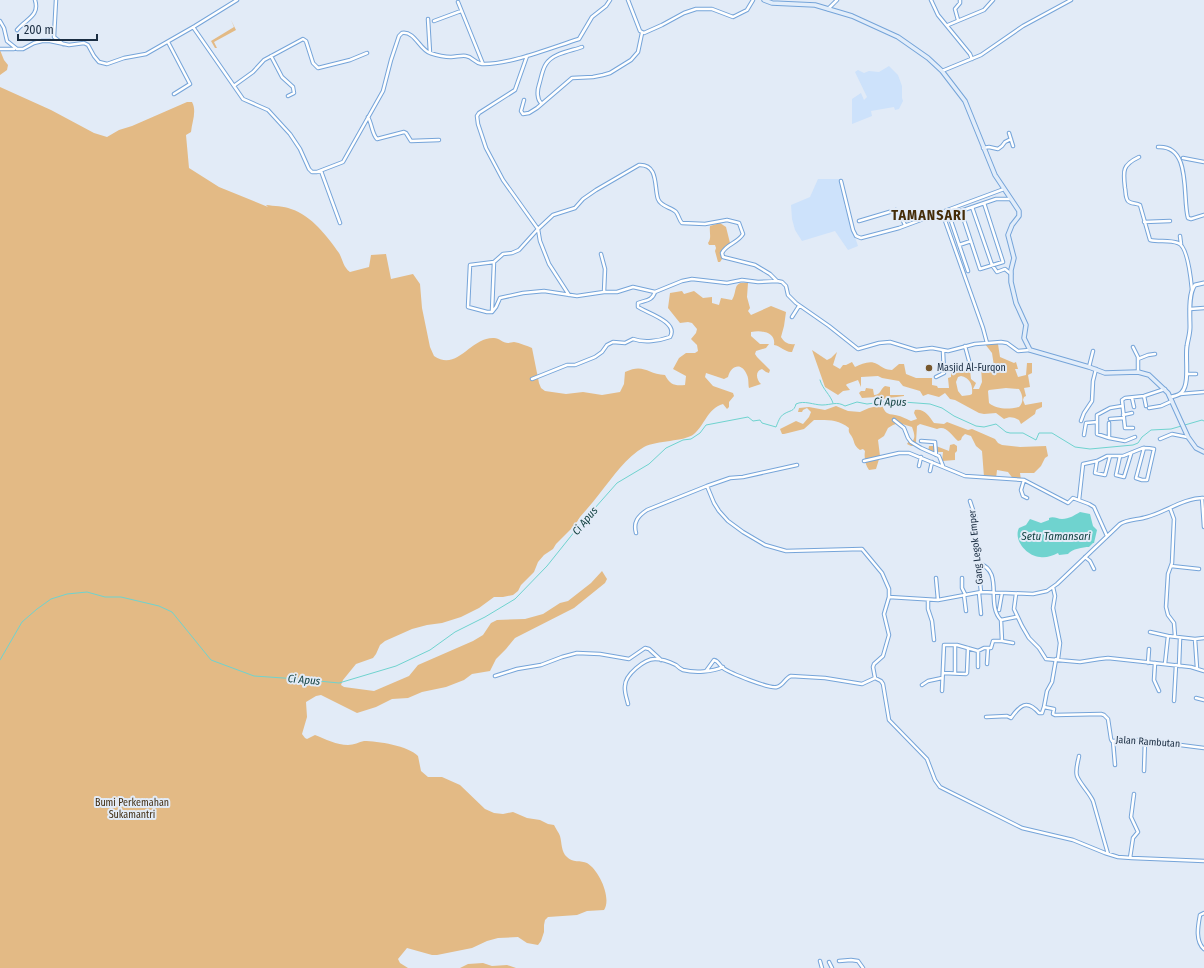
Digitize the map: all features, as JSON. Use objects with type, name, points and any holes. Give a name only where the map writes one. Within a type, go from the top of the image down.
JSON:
[{"type":"main road","points":[[764,0],[772,3],[803,4],[852,16],[898,37],[928,58],[942,71],[967,104],[983,148],[995,175],[1019,211],[1019,215],[1012,225],[1008,235],[1014,258],[1010,274],[1013,293],[1026,325],[1024,341],[1030,350],[1107,373],[1138,372],[1149,375],[1166,389],[1172,399],[1188,437],[1196,448],[1204,452]]},
{"type":"street","points":[[17,30],[36,11],[35,0]]},
{"type":"street","points":[[56,0],[54,37],[63,45]]},
{"type":"street","points":[[0,49],[23,49],[34,43],[42,41],[72,46],[82,43],[89,46],[98,61],[107,64],[124,58],[144,55],[237,0]]},
{"type":"street","points":[[193,27],[244,100],[268,110],[290,134],[311,171],[317,172],[343,162],[384,88],[391,60],[400,34],[404,33],[410,35],[430,53],[449,57],[467,56],[477,63],[483,64],[498,63],[528,56],[580,38],[592,17],[606,6],[610,0]]},
{"type":"street","points":[[524,100],[521,111],[523,114],[533,111],[566,81],[572,78],[593,77],[610,73],[631,60],[638,52],[642,33],[628,0]]},
{"type":"street","points":[[642,33],[662,25],[684,12],[696,9],[712,9],[733,17],[747,10],[753,0]]},
{"type":"street","points":[[828,9],[837,0]]},
{"type":"street","points":[[931,0],[938,15],[948,25],[970,54],[972,59]]},
{"type":"street","points":[[958,20],[955,9],[960,3],[960,0]]},
{"type":"street","points":[[948,25],[984,10],[993,0]]},
{"type":"street","points":[[942,71],[981,55],[1023,26],[1070,0]]},
{"type":"street","points":[[458,2],[483,64]]},
{"type":"street","points":[[434,22],[461,11]]},
{"type":"street","points":[[428,19],[430,53]]},
{"type":"street","points":[[0,21],[7,41],[15,48]]},
{"type":"street","points":[[234,85],[253,72],[262,62],[303,39],[306,41],[313,63],[318,68],[350,60],[367,53]]},
{"type":"street","points":[[168,42],[190,84],[174,94]]},
{"type":"street","points":[[541,103],[539,100],[538,87],[546,65],[556,56],[582,47]]},
{"type":"street","points":[[271,56],[282,77],[293,87],[294,93],[288,96]]},
{"type":"street","points":[[528,56],[517,88],[478,113],[477,117],[486,148],[502,180],[538,229],[540,241],[549,264],[569,296]]},
{"type":"street","points":[[368,117],[371,122],[374,137],[377,139],[404,132],[411,141],[439,140]]},
{"type":"street","points":[[1009,133],[1014,146]]},
{"type":"street","points":[[983,148],[989,147],[998,149],[1005,142],[1011,139]]},
{"type":"street","points":[[1158,147],[1170,148],[1175,151],[1178,156],[1184,179],[1188,218],[1191,219],[1204,215]]},
{"type":"street","points":[[1139,157],[1128,163],[1124,174],[1127,199],[1130,203],[1140,205],[1150,240],[1177,242],[1181,245]]},
{"type":"street","points":[[1183,158],[1204,162]]},
{"type":"street","points":[[492,312],[468,307],[470,265],[494,262],[503,254],[520,250],[538,229],[553,215],[575,208],[583,199],[596,190],[634,167],[642,165],[650,169],[654,174],[659,201],[664,206],[675,212],[682,223],[705,224],[727,220],[739,223],[743,234],[740,239],[725,248],[722,253],[724,257],[755,265],[770,274],[777,281]]},
{"type":"street","points":[[321,171],[340,223]]},
{"type":"street","points":[[841,181],[853,230],[858,238],[864,238],[905,225],[1004,189]]},
{"type":"street","points":[[968,271],[949,215],[984,203],[1000,199],[1011,199]]},
{"type":"street","points":[[961,211],[980,269],[1003,262],[984,203]]},
{"type":"street","points":[[972,207],[992,265],[997,272],[1005,269],[1010,274]]},
{"type":"street","points":[[859,221],[896,210],[900,214],[905,225]]},
{"type":"street","points":[[942,212],[983,328],[987,344]]},
{"type":"street","points":[[1144,222],[1170,221]]},
{"type":"street","points":[[1144,396],[1147,407],[1157,407],[1161,406],[1182,392],[1184,387],[1186,374],[1186,350],[1190,334],[1192,290],[1186,256],[1181,245],[1180,236]]},
{"type":"street","points":[[959,245],[971,241]]},
{"type":"street","points":[[601,254],[605,269],[604,292]]},
{"type":"street","points":[[492,312],[494,262]]},
{"type":"street","points":[[492,312],[502,297],[523,293],[552,292],[569,296],[577,296],[604,292],[617,292],[633,287],[655,292],[682,281],[692,279],[727,282],[742,280],[758,282],[777,281],[785,284],[790,297],[799,306],[829,326],[858,349],[879,343],[890,342],[914,350],[932,348],[950,351],[965,346],[1005,342],[1018,351],[1030,350]]},
{"type":"street","points":[[1192,290],[1195,285],[1204,283]]},
{"type":"street","points":[[532,379],[567,365],[575,365],[595,357],[602,352],[607,345],[613,342],[625,343],[632,339],[644,341],[662,340],[670,337],[672,333],[669,325],[638,307],[638,303],[648,301],[652,298],[655,292]]},
{"type":"street","points":[[792,317],[799,306]]},
{"type":"street","points":[[1190,309],[1204,308]]},
{"type":"street","points":[[965,346],[970,368]]},
{"type":"street","points":[[1133,347],[1138,359],[1138,372]]},
{"type":"street","points":[[936,377],[944,373],[943,351]]},
{"type":"street","points":[[1089,367],[1093,351]]},
{"type":"street","points":[[1138,359],[1155,354]]},
{"type":"street","points":[[1081,421],[1084,413],[1092,401],[1093,381],[1096,369]]},
{"type":"street","points":[[1186,374],[1196,374]]},
{"type":"street","points":[[1133,428],[1125,428],[1122,400],[1125,398],[1144,396],[1166,389]]},
{"type":"street","points":[[1179,394],[1204,392]]},
{"type":"street","points":[[1132,398],[1134,407]]},
{"type":"street","points":[[1122,406],[1110,408],[1097,415],[1096,434],[1125,441],[1135,437]]},
{"type":"street","points":[[1123,414],[1132,413]]},
{"type":"street","points":[[1110,419],[1124,418]]},
{"type":"street","points":[[894,420],[902,426],[911,442],[941,458],[943,466]]},
{"type":"street","points":[[1084,435],[1086,423],[1097,422]]},
{"type":"street","points":[[1109,423],[1109,438]]},
{"type":"street","points":[[1160,439],[1172,434],[1188,437]]},
{"type":"street","points":[[921,441],[935,442],[936,455]]},
{"type":"street","points":[[1079,500],[1083,464],[1110,456],[1120,456],[1144,448],[1154,450],[1146,481],[1136,478],[1144,448]]},
{"type":"street","points":[[864,461],[909,453],[967,476],[1024,480],[1068,503],[1073,498],[1094,507],[1107,536]]},
{"type":"street","points":[[1120,456],[1116,475],[1124,477],[1132,453]]},
{"type":"street","points":[[1097,461],[1095,473],[1105,475],[1110,456]]},
{"type":"street","points":[[919,466],[921,457]]},
{"type":"street","points":[[930,471],[932,462]]},
{"type":"street","points":[[636,533],[635,523],[641,513],[647,510],[730,478],[742,478],[796,465]]},
{"type":"street","points":[[1024,480],[1021,492],[1023,496],[1027,498]]},
{"type":"street","points":[[707,486],[714,503],[728,521],[750,536],[771,547],[786,551],[862,549],[886,579],[889,589],[889,597],[884,614],[889,636],[883,656],[873,666],[875,678]]},
{"type":"street","points":[[889,597],[938,600],[980,592],[1037,594],[1047,591],[1053,587],[1123,522],[1147,518],[1191,500],[1203,498],[1204,527]]},
{"type":"street","name":"Gang Legok Emper","points":[[970,501],[975,516],[974,529],[976,558],[978,563],[982,614]]},
{"type":"street","points":[[1170,508],[1174,518],[1171,566],[1168,574],[1166,607],[1168,615],[1174,624],[1175,636]]},
{"type":"street","points":[[1085,557],[1090,561],[1094,569]]},
{"type":"street","points":[[978,563],[984,564],[989,569],[992,578],[996,612],[1001,620],[1002,641]]},
{"type":"street","points":[[1171,566],[1199,569]]},
{"type":"street","points":[[936,578],[938,600]]},
{"type":"street","points":[[962,578],[962,588],[965,595],[966,611]]},
{"type":"street","points":[[986,716],[1007,716],[1011,718],[1019,707],[1026,705],[1034,707],[1039,713],[1042,713],[1047,691],[1052,682],[1060,643],[1054,609],[1055,596],[1053,587]]},
{"type":"street","points":[[999,610],[1002,593]]},
{"type":"street","points":[[1016,594],[1015,610],[1029,638],[1040,648],[1045,658],[1080,662],[1103,658],[1178,665],[1197,668],[1204,671]]},
{"type":"street","points":[[928,600],[928,610],[932,621],[934,640]]},
{"type":"street","points":[[1001,620],[1016,617]]},
{"type":"street","points":[[1150,632],[1168,636],[1204,638]]},
{"type":"street","points":[[1165,664],[1168,636]]},
{"type":"street","points":[[1174,701],[1180,638]]},
{"type":"street","points":[[1195,638],[1197,668]]},
{"type":"street","points":[[942,691],[944,645],[955,645],[978,650],[991,648],[993,641],[1013,643]]},
{"type":"street","points":[[955,645],[955,673]]},
{"type":"street","points":[[495,676],[517,669],[541,665],[577,653],[600,654],[629,659],[645,648],[649,649],[661,660]]},
{"type":"street","points":[[943,673],[967,673],[968,648]]},
{"type":"street","points":[[988,648],[988,664]]},
{"type":"street","points":[[1148,662],[1149,649]]},
{"type":"street","points":[[978,650],[978,667]]},
{"type":"street","points":[[628,704],[624,685],[637,667],[643,663],[651,660],[661,660],[673,664],[682,670],[694,672],[716,670],[723,667]]},
{"type":"street","points":[[706,671],[714,660],[719,662],[723,667],[772,688],[780,686],[787,677],[791,676],[825,678],[862,684],[875,678]]},
{"type":"street","points":[[1155,663],[1154,680],[1159,691]]},
{"type":"street","points":[[875,678],[883,684],[889,720],[927,759],[935,780],[940,787],[1022,828],[1073,840],[1108,854],[1130,858],[1204,861]]},
{"type":"street","points":[[922,685],[928,680],[942,678]]},
{"type":"street","points":[[1196,698],[1204,700]]},
{"type":"street","name":"Jalan Rambutan","points":[[1044,707],[1054,709],[1053,714],[1055,715],[1101,714],[1105,716],[1108,721],[1111,739],[1113,741],[1145,740],[1204,748]]},
{"type":"street","points":[[1144,772],[1145,740]]},
{"type":"street","points":[[1113,741],[1115,765]]},
{"type":"street","points":[[1079,756],[1076,771],[1077,776],[1090,794],[1093,801],[1108,854]]},
{"type":"street","points":[[1130,858],[1133,838],[1138,832],[1131,817],[1134,794]]},
{"type":"street","points":[[1204,913],[1200,915],[1198,926],[1199,943],[1204,949]]},
{"type":"street","points":[[839,962],[851,960],[858,961],[863,968]]},
{"type":"street","points":[[820,961],[822,968]]},
{"type":"street","points":[[829,962],[832,968]]},
{"type":"shaded area","points":[[889,66],[898,75],[902,86],[903,101],[899,109],[895,110],[894,107],[871,111],[872,116],[852,124],[852,99],[861,93],[864,100],[867,97],[855,72],[858,70],[864,73],[869,71],[879,72]]},
{"type":"shaded area","points":[[818,179],[841,179],[846,203],[844,204],[858,246],[848,250],[835,231],[802,241],[795,230],[792,219],[791,205],[810,197]]},
{"type":"green space","points":[[231,20],[236,30],[214,42],[217,48],[215,48],[211,41],[234,27]]},
{"type":"green space","points":[[0,50],[8,65],[7,70],[0,75]]},
{"type":"green space","name":"Bumi Perkemahan Sukamantri","points":[[0,87],[51,110],[94,133],[107,137],[119,130],[132,126],[187,102],[192,102],[194,113],[191,132],[186,135],[189,168],[219,187],[268,207],[266,205],[285,207],[305,216],[312,221],[330,240],[339,253],[346,268],[350,272],[369,267],[371,255],[386,254],[391,279],[413,274],[420,284],[422,308],[430,347],[434,356],[442,360],[450,360],[486,339],[496,338],[506,343],[514,342],[521,344],[532,348],[539,383],[541,388],[545,391],[566,394],[583,392],[602,395],[620,392],[624,384],[625,372],[637,369],[665,375],[673,384],[685,385],[686,376],[673,369],[679,358],[686,353],[695,353],[698,351],[697,345],[691,339],[696,333],[697,329],[692,323],[680,323],[668,308],[670,293],[682,291],[684,294],[694,291],[703,298],[712,297],[712,303],[719,305],[721,298],[732,300],[737,285],[740,283],[748,283],[747,297],[750,308],[748,311],[751,315],[771,306],[786,312],[781,337],[786,343],[795,344],[792,352],[774,345],[773,337],[767,333],[760,331],[751,332],[751,336],[760,344],[769,344],[766,348],[756,351],[755,354],[770,370],[769,373],[762,369],[758,371],[757,378],[761,384],[749,388],[747,375],[740,367],[734,368],[729,373],[728,377],[724,379],[706,373],[705,377],[713,386],[733,393],[734,396],[729,402],[729,407],[727,409],[723,404],[718,406],[710,413],[698,430],[690,437],[649,445],[631,456],[575,525],[553,549],[544,555],[538,562],[534,572],[521,585],[518,591],[513,595],[494,597],[479,608],[461,617],[442,623],[412,629],[385,641],[380,645],[373,658],[356,664],[343,680],[341,685],[344,687],[374,691],[409,676],[418,665],[473,641],[483,635],[491,623],[497,620],[525,619],[543,614],[560,603],[568,601],[591,583],[602,571],[607,579],[605,583],[574,608],[515,638],[496,659],[490,671],[472,674],[464,680],[446,687],[422,692],[408,698],[392,699],[376,707],[357,713],[321,695],[316,696],[306,702],[307,717],[302,734],[307,739],[315,735],[331,742],[344,745],[352,745],[364,741],[384,743],[408,749],[418,756],[421,771],[428,777],[442,777],[460,785],[485,809],[494,813],[503,814],[513,812],[527,818],[540,820],[554,825],[560,836],[565,855],[571,860],[587,863],[600,878],[606,899],[604,910],[587,911],[577,915],[548,917],[545,920],[544,932],[538,945],[527,943],[518,937],[498,938],[472,948],[437,955],[407,948],[398,959],[400,963],[408,968],[0,968]]},
{"type":"green space","points":[[720,223],[726,227],[730,243],[721,254],[722,259],[718,262],[715,245],[709,245],[708,243],[710,237],[710,226]]},
{"type":"green space","points":[[985,344],[998,344],[1000,357],[1014,363],[1016,362],[1018,369],[1015,369],[1018,377],[1026,375],[1027,363],[1032,363],[1032,373],[1028,375],[1030,387],[1024,388],[1026,396],[1023,400],[1025,405],[1042,402],[1042,407],[1036,410],[1035,414],[1021,424],[1017,419],[1010,417],[1004,419],[996,413],[979,413],[955,400],[950,399],[945,393],[939,397],[928,394],[923,396],[920,391],[903,386],[899,381],[878,376],[861,377],[861,387],[858,380],[847,384],[846,385],[850,390],[843,391],[838,395],[825,387],[812,350],[827,360],[837,352],[833,365],[840,369],[843,365],[852,362],[855,367],[872,362],[886,369],[892,370],[899,364],[904,364],[906,374],[916,378],[932,378],[932,385],[937,386],[938,388],[949,388],[948,378],[951,377],[951,370],[970,370],[971,379],[976,383],[973,389],[979,389],[982,382],[981,368],[994,366],[992,353]],"holes":[[[961,376],[969,380],[972,388],[972,394],[962,396],[958,391],[956,382],[958,377]],[[1006,388],[1019,389],[1022,398],[1022,403],[1019,407],[1000,408],[989,403],[989,390]]]},
{"type":"green space","points":[[885,386],[890,387],[890,395],[904,396],[882,399],[876,397],[862,398],[859,393],[861,391],[865,391],[866,388],[873,389],[874,395],[876,395]]},
{"type":"green space","points":[[882,405],[888,414],[911,421],[917,419],[914,413],[915,410],[921,410],[926,413],[934,423],[944,424],[947,422],[968,430],[972,429],[995,439],[1002,445],[1020,447],[1046,446],[1048,456],[1034,473],[1020,473],[1021,480],[1014,480],[1008,472],[997,470],[996,479],[984,477],[982,451],[976,446],[971,436],[965,434],[961,440],[958,441],[946,429],[937,429],[920,424],[917,426],[916,442],[918,446],[911,446],[907,444],[909,441],[912,442],[914,438],[912,427],[899,423],[888,428],[884,436],[878,440],[880,456],[876,469],[869,470],[865,461],[865,451],[856,447],[849,432],[849,428],[841,423],[814,420],[804,429],[782,434],[780,429],[796,421],[803,424],[811,412],[807,408],[802,412],[798,412],[799,408],[809,407],[825,410],[836,406],[848,411],[860,412]]},
{"type":"green space","points":[[954,444],[957,446],[955,460],[942,461],[943,452],[938,452],[935,455],[928,452],[929,446],[936,446],[949,451],[950,445]]},
{"type":"green space","points":[[483,963],[492,966],[507,965],[516,968],[460,968],[468,964]]},
{"type":"water","name":"Setu Tamansari","points":[[1080,512],[1090,514],[1093,526],[1097,530],[1094,543],[1089,547],[1075,550],[1068,554],[1059,555],[1058,553],[1042,557],[1030,554],[1022,547],[1018,537],[1019,528],[1026,525],[1030,519],[1041,523],[1049,520],[1051,517],[1065,519]]},
{"type":"waterway","points":[[820,380],[833,403]]},
{"type":"waterway","name":"Ci Apus","points":[[0,660],[22,622],[37,609],[51,599],[67,594],[87,592],[105,597],[121,597],[159,606],[172,612],[211,660],[254,676],[339,683],[396,666],[430,650],[455,632],[485,617],[515,599],[547,566],[579,526],[617,483],[649,464],[666,448],[683,440],[691,439],[700,433],[706,425],[748,417],[753,421],[760,420],[762,423],[776,427],[781,416],[793,410],[796,404],[799,403],[822,405],[837,403],[845,406],[857,402],[867,404],[890,401],[930,404],[942,408],[954,416],[976,426],[984,427],[996,424],[1006,432],[1023,433],[1036,440],[1039,433],[1052,433],[1075,447],[1090,449],[1133,445],[1138,443],[1142,437],[1151,430],[1171,429],[1202,420],[1204,421]]},
{"type":"place","name":"Masjid Al-Furqon","points":[[929,368]]},
{"type":"district","name":"TAMANSARI","points":[[929,215]]}]
